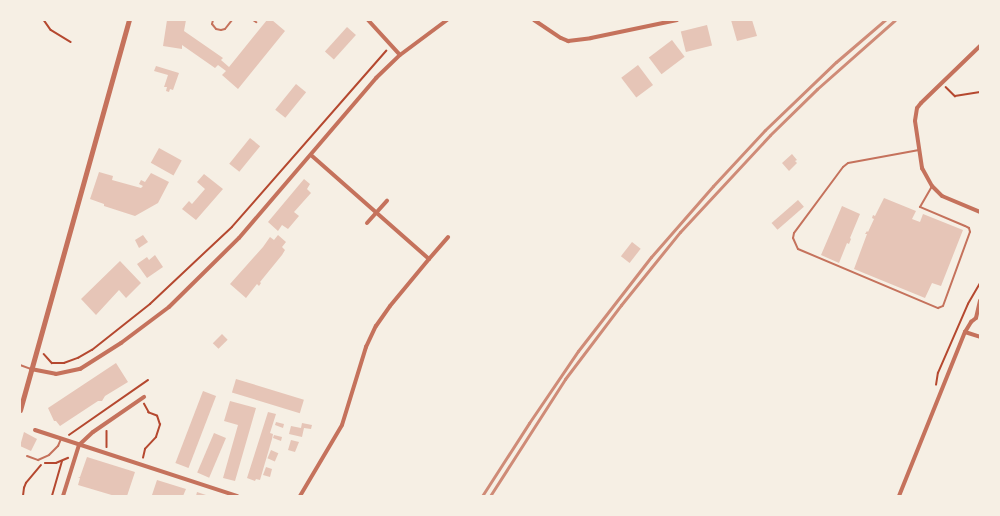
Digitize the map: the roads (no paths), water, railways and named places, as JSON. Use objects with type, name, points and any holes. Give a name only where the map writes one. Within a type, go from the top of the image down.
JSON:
[{"type":"street","points":[[20,410],[129,20]]},
{"type":"street","points":[[368,20],[400,55]]},
{"type":"street","points":[[31,369],[56,374],[80,369],[95,361],[157,316],[193,285],[234,243],[360,96],[400,55],[447,20]]},
{"type":"street","points":[[534,20],[568,41],[591,38],[677,20]]},
{"type":"street","points":[[980,46],[917,108],[915,128],[925,175],[932,186],[942,196],[980,212]]},
{"type":"street","points":[[311,155],[429,259]]},
{"type":"street","points":[[367,223],[387,201]]},
{"type":"street","points":[[300,496],[342,425],[366,347],[376,326],[390,306],[448,237]]},
{"type":"street","points":[[898,496],[966,332],[971,322],[978,318],[980,300]]},
{"type":"street","points":[[966,332],[980,337]]},
{"type":"street","points":[[63,496],[80,445],[93,432],[142,398]]},
{"type":"street","points":[[35,430],[237,496]]},
{"type":"lane","points":[[214,20],[212,24],[216,29],[221,30],[225,29],[232,20]]},
{"type":"lane","points":[[919,150],[848,163],[799,227],[793,238],[798,249],[938,308],[943,306],[970,232],[969,228],[920,207],[932,186]]},
{"type":"lane","points":[[20,365],[31,369]]},
{"type":"lane","points":[[27,456],[38,460],[49,455],[58,446],[62,439]]},
{"type":"railway","points":[[482,496],[578,351],[651,257],[713,186],[765,130],[836,62],[885,20]]},
{"type":"railway","points":[[490,496],[565,379],[621,305],[680,232],[770,135],[817,89],[895,20]]}]
